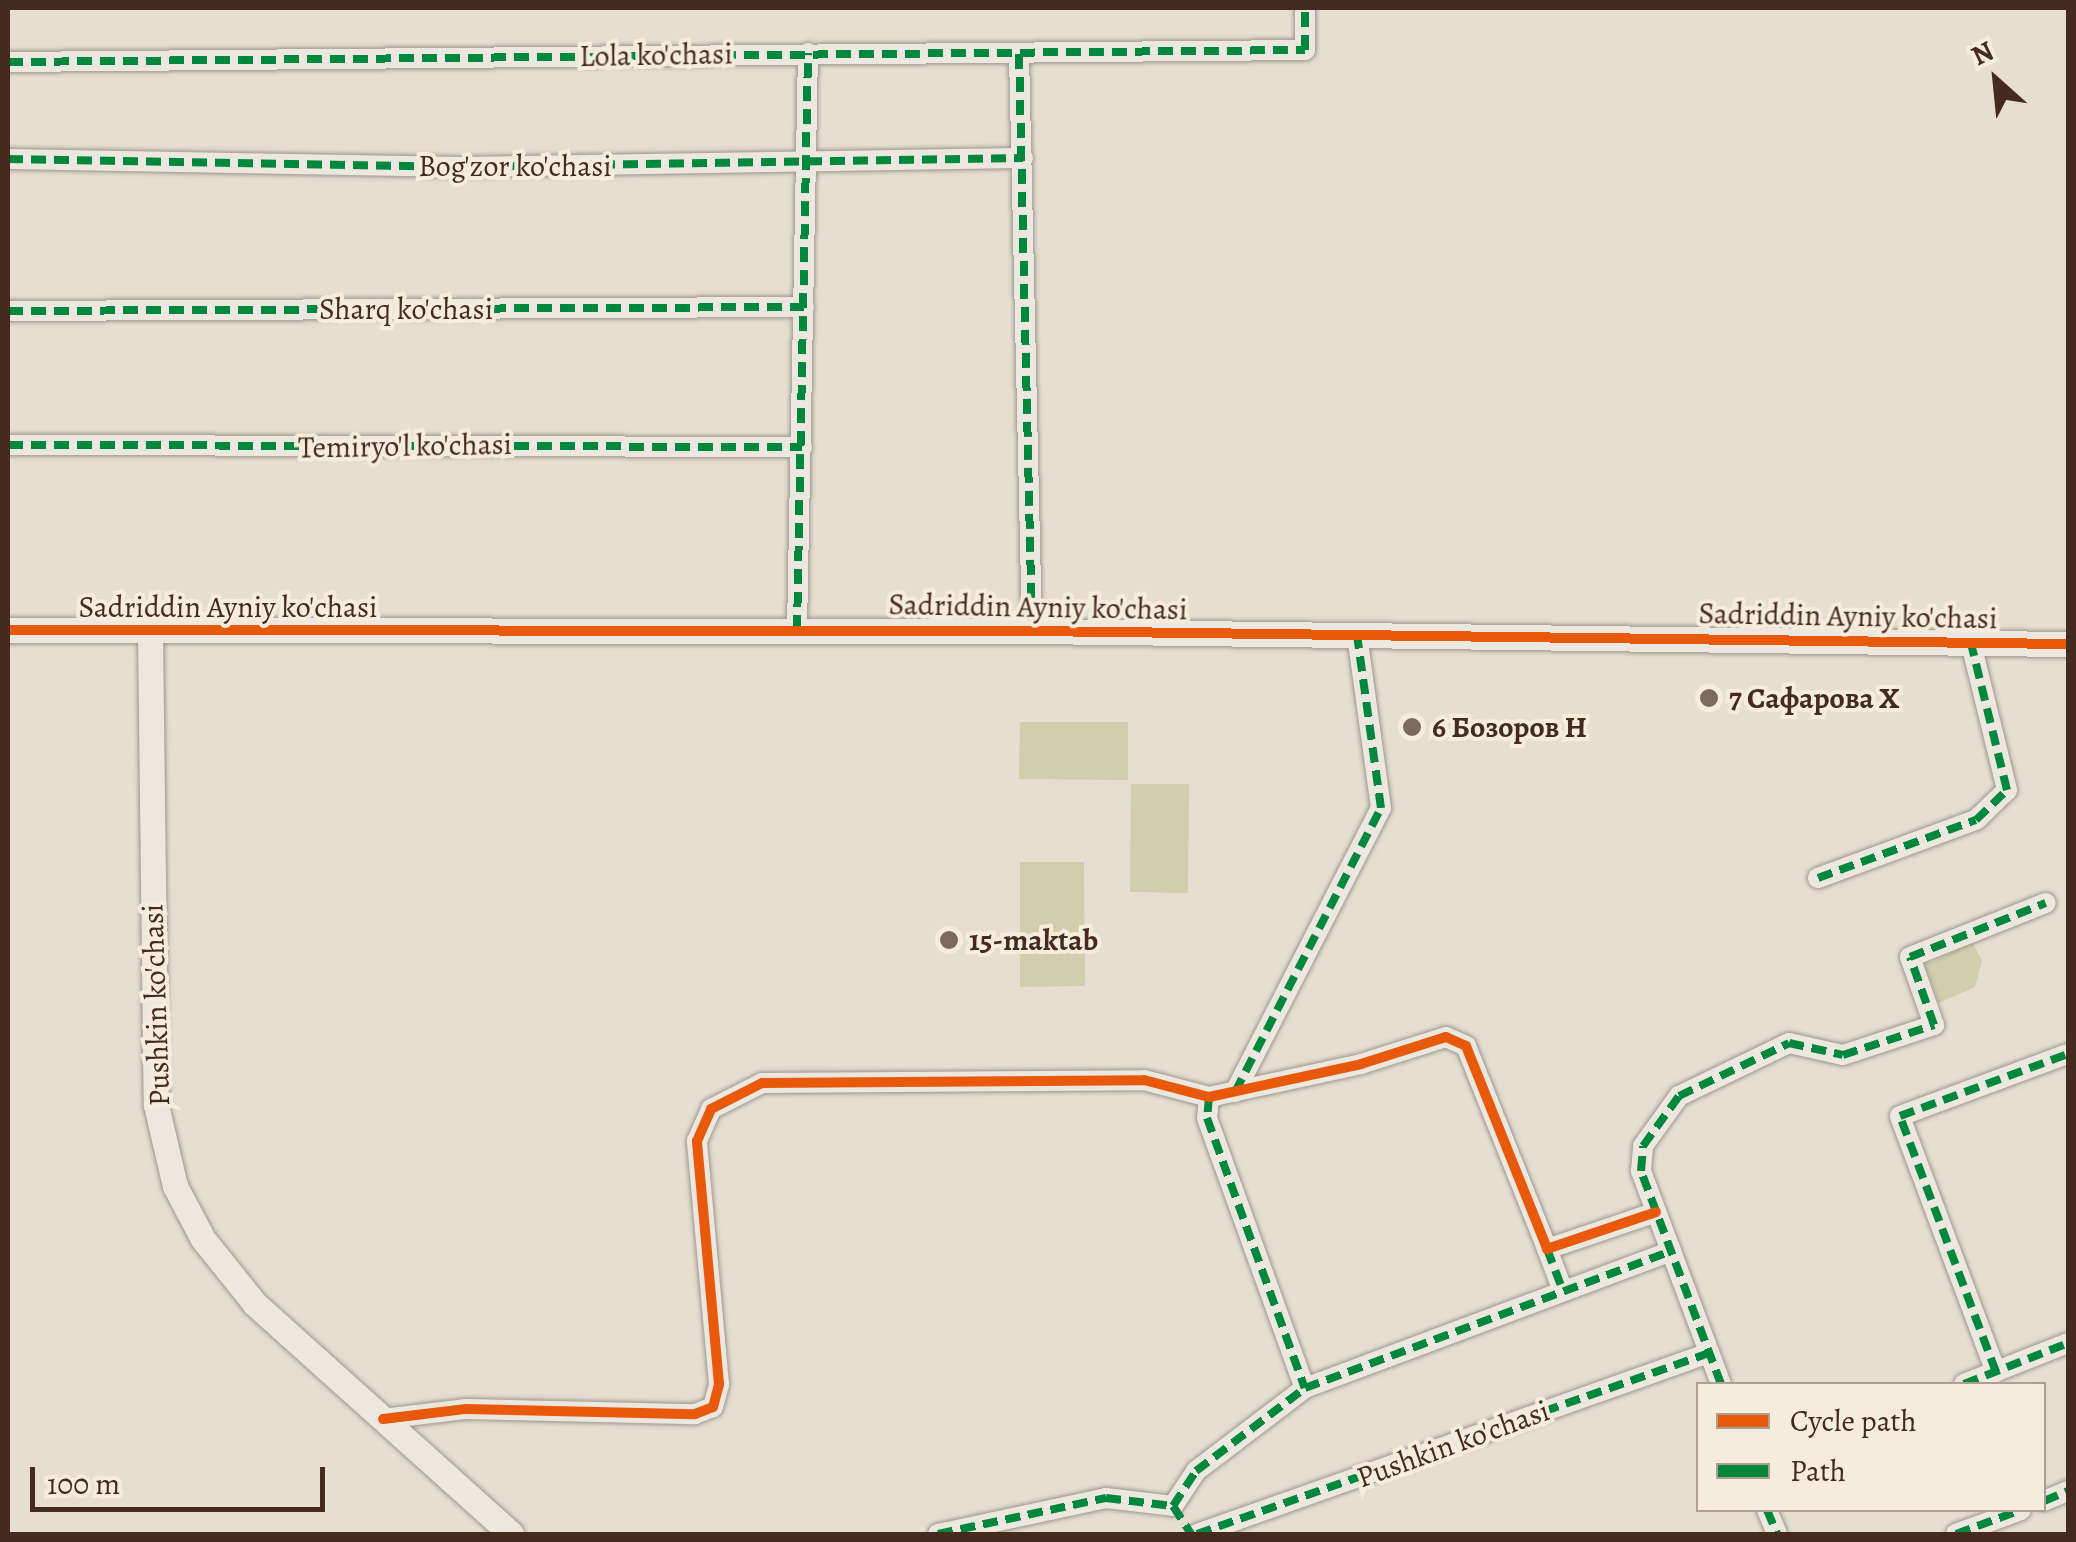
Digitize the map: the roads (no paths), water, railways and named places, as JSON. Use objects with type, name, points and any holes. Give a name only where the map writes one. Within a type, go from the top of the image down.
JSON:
[{"type":"street","name":"Lola ko'chasi","points":[[8,62],[1305,50],[1305,8]]},
{"type":"street","points":[[797,630],[808,53]]},
{"type":"street","points":[[1019,54],[1032,631]]},
{"type":"street","name":"Bog'zor ko'chasi","points":[[8,159],[462,168],[1023,158]]},
{"type":"street","name":"Sharq ko'chasi","points":[[8,311],[804,308]]},
{"type":"street","name":"Temiryo'l ko'chasi","points":[[8,445],[802,447]]},
{"type":"street","name":"Sadriddin Ayniy ko'chasi","points":[[8,630],[150,634],[1032,631],[2068,644]]},
{"type":"street","name":"Pushkin ko'chasi","points":[[150,634],[156,1105],[175,1186],[203,1239],[255,1304],[511,1534]]},
{"type":"street","points":[[1235,1092],[1382,808],[1356,636]]},
{"type":"street","points":[[1818,878],[1976,820],[2007,790],[1971,643]]},
{"type":"street","points":[[1719,1382],[1641,1171],[1643,1146],[1679,1096],[1789,1044],[1843,1055],[1934,1025],[1910,956],[2046,903]]},
{"type":"street","points":[[383,1419],[466,1409],[695,1414],[713,1407],[719,1384],[697,1141],[711,1109],[762,1083],[1144,1080],[1209,1097],[1446,1037],[1466,1046],[1563,1291]]},
{"type":"street","points":[[1996,1372],[1900,1116],[2068,1054]]},
{"type":"street","points":[[1209,1097],[1206,1118],[1305,1388]]},
{"type":"street","points":[[1546,1249],[1656,1212]]},
{"type":"street","points":[[1172,1506],[1196,1472],[1305,1388],[1671,1251]]},
{"type":"street","points":[[1969,1382],[2068,1344]]},
{"type":"street","name":"Pushkin ko'chasi","points":[[1194,1534],[1709,1353]]},
{"type":"street","points":[[938,1534],[1106,1498],[1172,1506],[1194,1534]]},
{"type":"street","points":[[1956,1534],[2016,1512]]},
{"type":"place","name":"7 Сафарова Х","points":[[1709,698]]},
{"type":"place","name":"6 Бозоров Н","points":[[1412,727]]},
{"type":"place","name":"15-maktab","points":[[949,940]]}]
